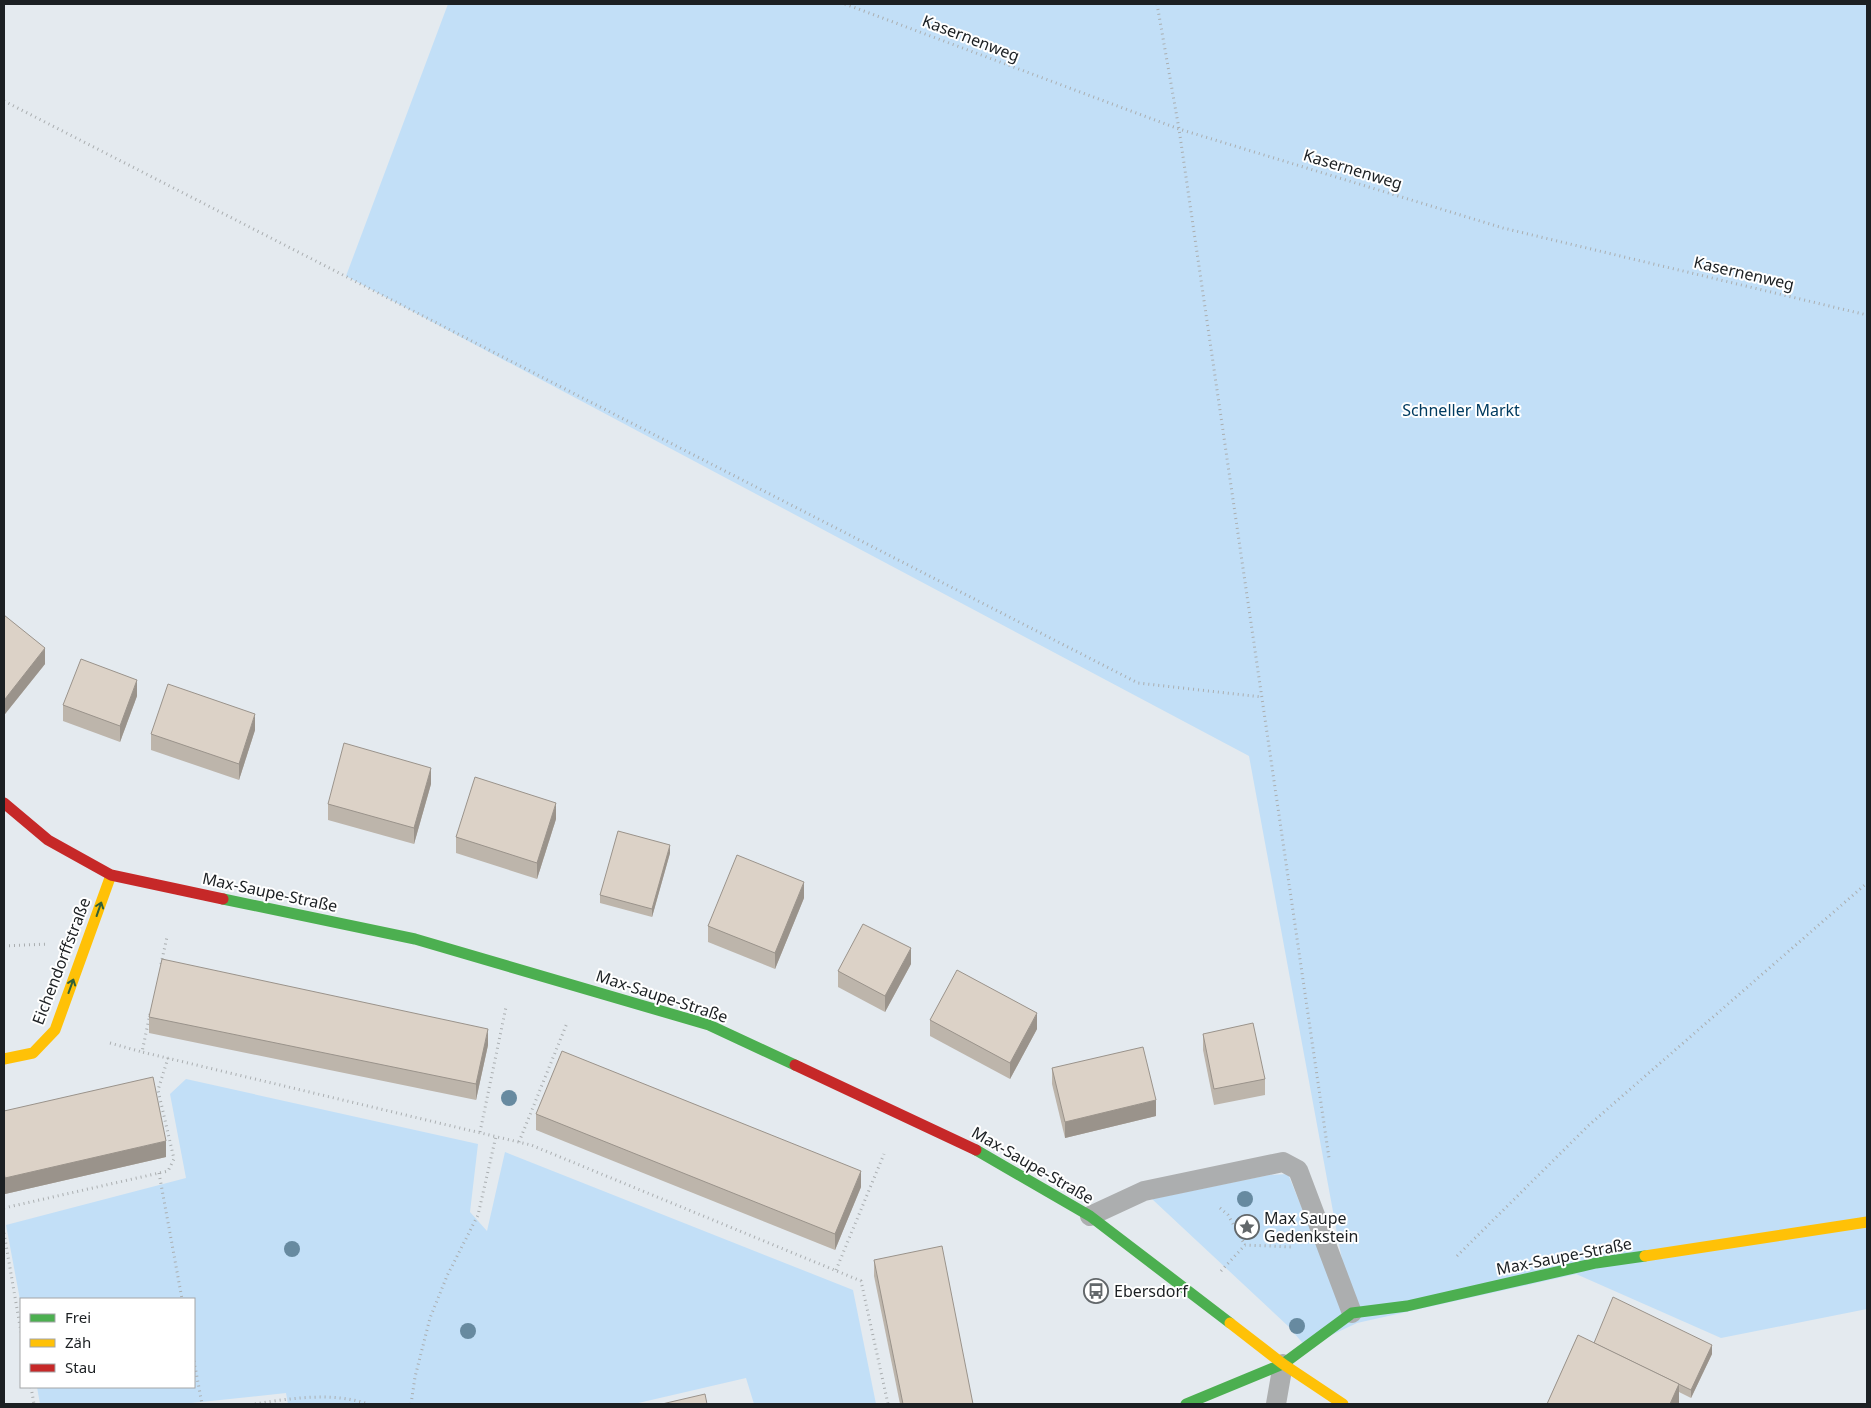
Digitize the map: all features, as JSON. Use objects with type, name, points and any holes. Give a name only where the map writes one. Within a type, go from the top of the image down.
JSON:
[{"type":"street","name":"Max-Saupe-Straße","points":[[4,803],[48,840],[111,875],[415,939],[709,1025],[966,1144],[1090,1216],[1283,1364],[1343,1404]]},
{"type":"street","name":"Eichendorffstraße","points":[[4,1059],[33,1053],[55,1030],[111,875]]},
{"type":"street","name":"Max-Saupe-Straße","points":[[1186,1404],[1283,1364],[1352,1313],[1407,1306],[1596,1264],[1867,1222]]},
{"type":"lane","points":[[1090,1216],[1144,1191],[1283,1162],[1298,1170],[1352,1313]]},
{"type":"lane","points":[[1276,1404],[1283,1364]]},
{"type":"path","name":"Kasernenweg","points":[[845,4],[1179,129],[1503,228],[1867,315]]},
{"type":"path","points":[[1157,4],[1179,129],[1330,1167]]},
{"type":"path","points":[[4,101],[1138,683],[1262,697]]},
{"type":"path","points":[[1456,1257],[1589,1125],[1867,883]]},
{"type":"path","points":[[161,966],[167,937]]},
{"type":"path","points":[[142,1052],[152,1004]]},
{"type":"path","points":[[480,1132],[506,1007]]},
{"type":"path","points":[[519,1142],[567,1023]]},
{"type":"path","points":[[110,1044],[519,1142],[861,1281],[888,1404]]},
{"type":"path","points":[[4,1208],[168,1171],[174,1159],[158,1090],[168,1058]]},
{"type":"path","points":[[412,1404],[415,1377],[430,1318],[447,1276],[478,1215],[496,1136]]},
{"type":"path","points":[[836,1270],[884,1154]]},
{"type":"path","points":[[159,1173],[182,1298]]},
{"type":"path","points":[[1193,1181],[1228,1215],[1245,1244]]},
{"type":"path","points":[[4,1233],[20,1326]]},
{"type":"path","points":[[1245,1244],[1328,1250]]},
{"type":"path","points":[[1219,1273],[1245,1244]]},
{"type":"path","points":[[195,1366],[202,1404]]},
{"type":"path","points":[[31,1388],[34,1404]]},
{"type":"path","points":[[255,1404],[307,1398],[340,1398],[368,1404]]},
{"type":"green space","name":"Schneller Markt","points":[[448,4],[1867,4],[1867,1309],[1721,1338],[1576,1274],[1357,1323],[1306,1347],[1288,1326],[1152,1199],[1269,1175],[1288,1174],[1308,1223],[1351,1309],[1249,756],[346,276]]},
{"type":"green space","points":[[186,1079],[478,1144],[470,1212],[487,1231],[505,1152],[853,1290],[876,1404],[754,1404],[746,1378],[634,1404],[288,1404],[286,1393],[182,1404],[40,1404],[37,1388],[195,1388],[195,1298],[20,1298],[20,1300],[6,1225],[186,1178],[170,1094]]},
{"type":"building","points":[[4,615],[45,648],[5,699],[4,698]]},
{"type":"building","points":[[81,659],[137,680],[120,726],[63,705]]},
{"type":"building","points":[[168,684],[255,714],[239,764],[151,734]]},
{"type":"building","points":[[344,743],[431,768],[414,828],[328,804]]},
{"type":"building","points":[[475,777],[556,803],[537,863],[456,837]]},
{"type":"building","points":[[618,831],[670,845],[652,909],[600,895]]},
{"type":"building","points":[[737,855],[804,882],[775,953],[708,926]]},
{"type":"building","points":[[863,924],[911,948],[885,996],[838,971]]},
{"type":"building","points":[[162,959],[488,1029],[476,1084],[149,1017]]},
{"type":"building","points":[[957,970],[1037,1013],[1010,1063],[930,1020]]},
{"type":"building","points":[[1253,1023],[1265,1079],[1214,1089],[1203,1034]]},
{"type":"building","points":[[1143,1047],[1156,1100],[1065,1122],[1052,1068]]},
{"type":"building","points":[[562,1051],[861,1171],[835,1234],[536,1114]]},
{"type":"building","points":[[153,1077],[166,1141],[5,1178],[4,1111]]},
{"type":"building","points":[[942,1246],[973,1404],[903,1404],[874,1260]]},
{"type":"building","points":[[1613,1297],[1712,1345],[1691,1390],[1594,1343]]},
{"type":"building","points":[[1578,1335],[1679,1384],[1670,1404],[1547,1404]]},
{"type":"building","points":[[705,1394],[707,1404],[662,1404]]},
{"type":"traffic: fast","points":[[223,899],[415,939],[709,1025],[795,1065]]},
{"type":"traffic: fast","points":[[976,1150],[1090,1216],[1230,1323]]},
{"type":"traffic: fast","points":[[1186,1404],[1283,1364],[1352,1313],[1407,1306],[1596,1263],[1645,1256]]},
{"type":"traffic: slow","points":[[4,1059],[33,1053],[55,1030],[111,875]]},
{"type":"traffic: slow","points":[[1645,1256],[1867,1222]]},
{"type":"traffic: slow","points":[[1230,1323],[1283,1364],[1343,1404]]},
{"type":"traffic: jam","points":[[4,803],[48,840],[111,875],[223,899]]},
{"type":"traffic: jam","points":[[795,1065],[976,1150]]},
{"type":"place","name":"Max Saupe Gedenkstein","points":[[1247,1227]]},
{"type":"place","name":"Ebersdorf","points":[[1096,1291]]}]
